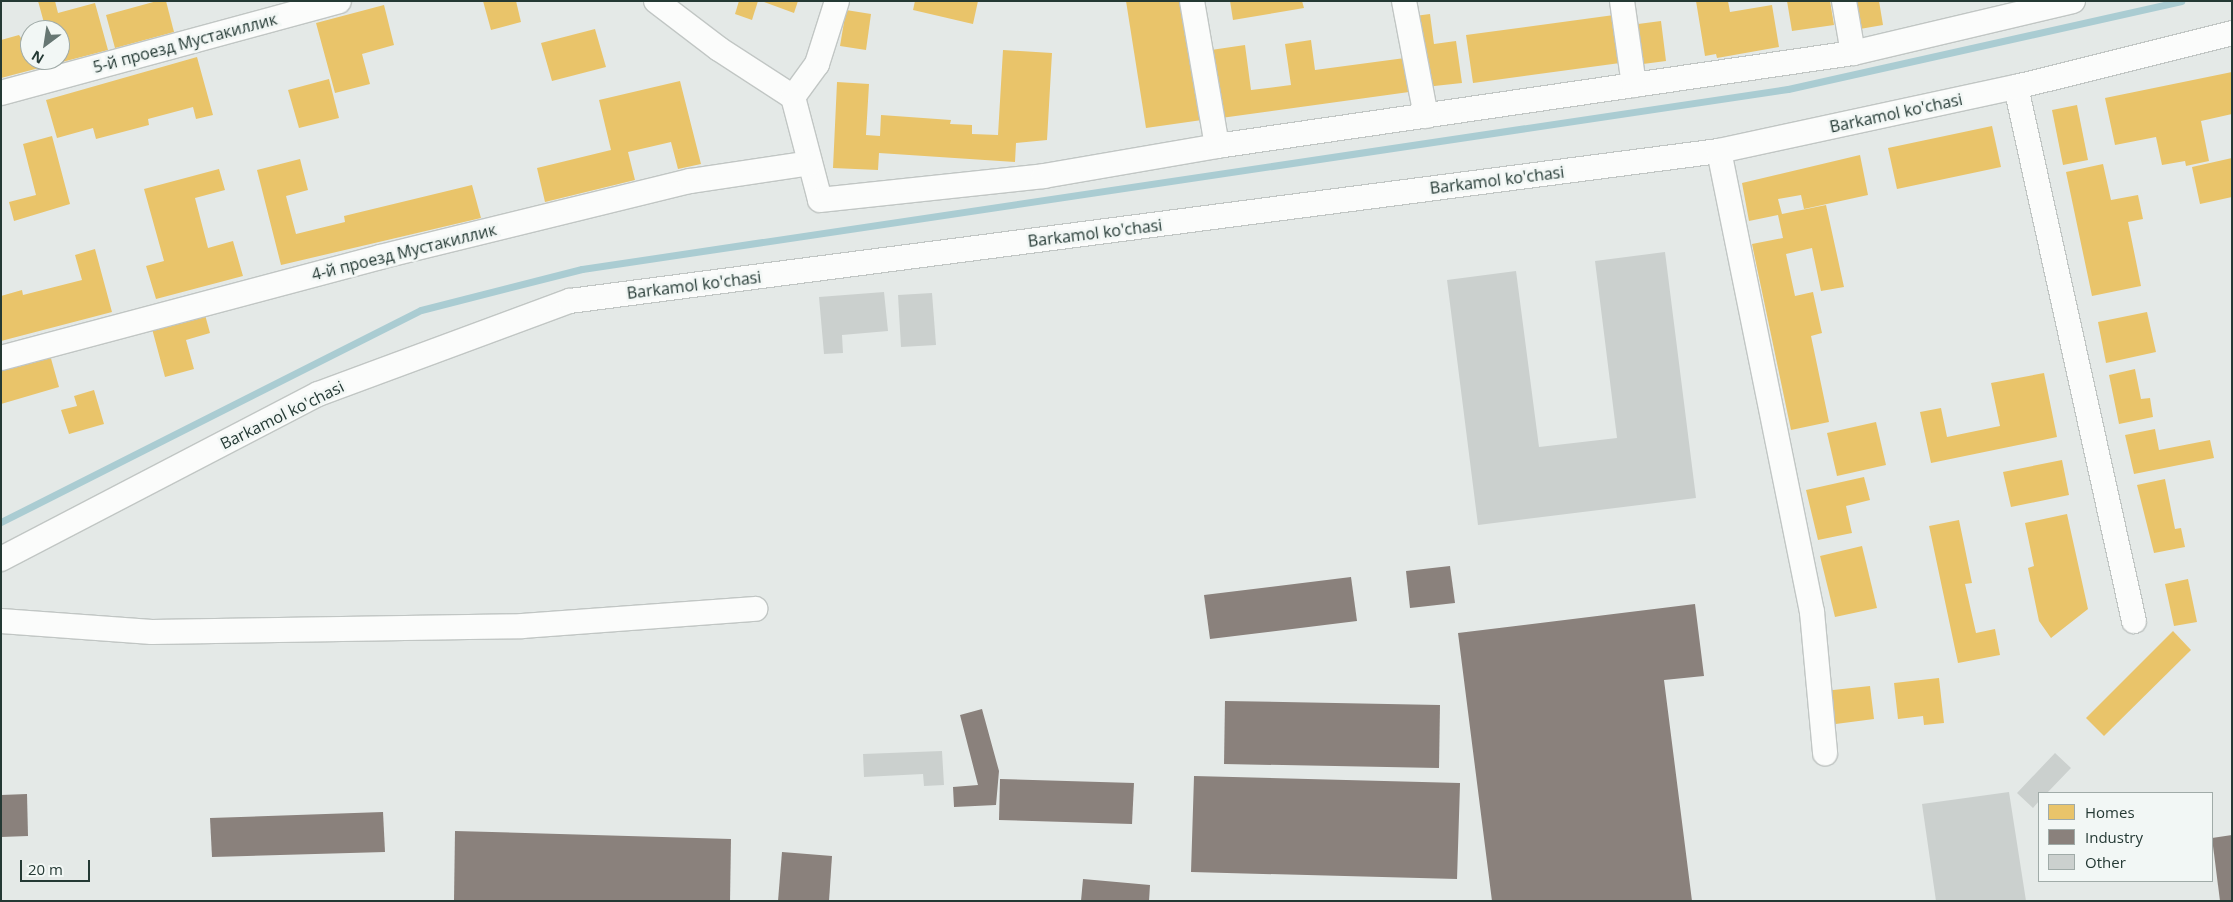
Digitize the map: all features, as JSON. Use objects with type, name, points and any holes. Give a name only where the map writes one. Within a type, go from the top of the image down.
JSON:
[{"type":"street","name":"5-й проезд Мустакиллик","points":[[1,93],[339,1]]},
{"type":"street","points":[[656,1],[719,50],[793,97],[820,200],[1044,176],[1217,146],[1853,53],[2073,1]]},
{"type":"street","points":[[793,97],[817,64],[837,1]]},
{"type":"street","points":[[1192,1],[1217,146]]},
{"type":"street","points":[[1404,1],[1426,116]]},
{"type":"street","points":[[1622,1],[1634,85]]},
{"type":"street","points":[[1844,1],[1853,53]]},
{"type":"street","name":"Barkamol ko'chasi","points":[[1,559],[318,394],[570,301],[1718,151],[2016,87],[2232,33]]},
{"type":"street","points":[[2016,87],[2134,621]]},
{"type":"street","points":[[1718,151],[1812,612],[1825,753]]},
{"type":"street","name":"4-й проезд Мустакиллик","points":[[1,358],[380,257],[690,181],[810,163]]},
{"type":"street","points":[[1,621],[171,632],[522,626],[755,609]]},
{"type":"building: Homes","points":[[38,1],[55,1],[58,13],[95,3],[108,50],[70,60],[70,20],[43,20]]},
{"type":"building: Homes","points":[[157,1],[166,1],[174,32],[115,48],[106,15]]},
{"type":"building: Homes","points":[[483,1],[516,1],[521,22],[491,30]]},
{"type":"building: Homes","points":[[739,1],[758,1],[752,20],[735,14]]},
{"type":"building: Homes","points":[[761,1],[798,1],[794,13]]},
{"type":"building: Homes","points":[[915,1],[978,1],[973,24],[913,10]]},
{"type":"building: Homes","points":[[1126,1],[1184,1],[1202,120],[1146,128]]},
{"type":"building: Homes","points":[[1230,1],[1302,1],[1304,8],[1233,20]]},
{"type":"building: Homes","points":[[1696,1],[1728,1],[1730,12],[1772,5],[1779,47],[1717,58],[1716,54],[1705,56]]},
{"type":"building: Homes","points":[[1787,1],[1830,1],[1834,25],[1792,31]]},
{"type":"building: Homes","points":[[1849,1],[1879,1],[1883,25],[1854,30]]},
{"type":"building: Homes","points":[[384,5],[394,45],[362,54],[370,84],[335,93],[316,23]]},
{"type":"building: Homes","points":[[846,10],[871,14],[866,50],[840,46]]},
{"type":"building: Homes","points":[[1430,14],[1434,44],[1456,41],[1462,83],[1425,87],[1415,16]]},
{"type":"building: Homes","points":[[1614,15],[1620,63],[1473,83],[1466,35]]},
{"type":"building: Homes","points":[[1661,21],[1666,61],[1643,64],[1638,24]]},
{"type":"building: Homes","points":[[595,29],[606,67],[552,81],[541,43]]},
{"type":"building: Homes","points":[[19,35],[20,70],[32,70],[1,78],[1,40]]},
{"type":"building: Homes","points":[[1311,40],[1315,70],[1405,58],[1409,92],[1221,118],[1211,50],[1245,45],[1251,90],[1291,85],[1285,44]]},
{"type":"building: Homes","points":[[1003,50],[1052,53],[1047,140],[1016,143],[1015,162],[879,153],[878,170],[833,168],[837,82],[869,84],[866,135],[880,136],[881,115],[951,120],[950,124],[972,125],[972,134],[998,135]]},
{"type":"building: Homes","points":[[197,57],[213,115],[196,119],[193,107],[148,119],[149,125],[96,139],[93,128],[57,138],[46,100]]},
{"type":"building: Homes","points":[[2232,72],[2232,114],[2201,121],[2209,161],[2186,166],[2185,161],[2162,165],[2156,137],[2115,145],[2105,98]]},
{"type":"building: Homes","points":[[329,79],[339,118],[299,128],[288,90]]},
{"type":"building: Homes","points":[[680,81],[701,164],[678,169],[671,142],[628,152],[635,180],[545,202],[537,168],[611,150],[599,100]]},
{"type":"building: Homes","points":[[2077,105],[2088,160],[2063,165],[2052,110]]},
{"type":"building: Homes","points":[[1992,126],[2001,167],[1897,189],[1888,148]]},
{"type":"building: Homes","points":[[52,136],[70,204],[14,221],[9,202],[36,195],[23,144]]},
{"type":"building: Homes","points":[[1860,155],[1868,195],[1804,209],[1801,195],[1778,199],[1782,214],[1826,205],[1844,287],[1821,291],[1812,248],[1786,254],[1795,296],[1813,292],[1822,333],[1811,336],[1829,422],[1791,430],[1752,244],[1783,238],[1778,215],[1749,221],[1742,183]]},
{"type":"building: Homes","points":[[2232,158],[2232,197],[2200,204],[2192,167]]},
{"type":"building: Homes","points":[[300,159],[308,190],[286,196],[296,234],[345,222],[344,216],[472,185],[481,218],[281,265],[257,170]]},
{"type":"building: Homes","points":[[2103,164],[2111,200],[2138,195],[2143,219],[2128,222],[2141,286],[2092,296],[2066,172]]},
{"type":"building: Homes","points":[[219,169],[225,190],[195,198],[208,248],[233,241],[243,276],[156,299],[146,266],[164,261],[144,189]]},
{"type":"building: Homes","points":[[95,249],[112,312],[1,341],[1,296],[22,290],[23,295],[82,280],[75,255]]},
{"type":"building: Homes","points":[[204,311],[210,333],[186,340],[194,369],[165,377],[151,325]]},
{"type":"building: Homes","points":[[2147,312],[2156,352],[2106,363],[2098,322]]},
{"type":"building: Homes","points":[[50,355],[59,387],[1,404],[1,369]]},
{"type":"building: Homes","points":[[2135,369],[2141,399],[2150,398],[2153,417],[2119,424],[2109,375]]},
{"type":"building: Homes","points":[[2044,373],[2057,437],[1931,463],[1920,412],[1941,408],[1947,437],[2000,426],[1991,383]]},
{"type":"building: Homes","points":[[94,390],[104,424],[69,434],[61,410],[77,406],[74,396]]},
{"type":"building: Homes","points":[[1876,422],[1886,465],[1837,476],[1827,433]]},
{"type":"building: Homes","points":[[2155,429],[2159,450],[2210,440],[2214,458],[2134,474],[2125,435]]},
{"type":"building: Homes","points":[[2062,460],[2069,495],[2011,507],[2003,472]]},
{"type":"building: Homes","points":[[1864,477],[1870,500],[1846,506],[1852,533],[1818,540],[1806,490]]},
{"type":"building: Homes","points":[[2165,479],[2175,529],[2181,528],[2185,547],[2154,553],[2137,485]]},
{"type":"building: Homes","points":[[2067,514],[2088,609],[2051,638],[2039,621],[2028,568],[2034,566],[2025,523]]},
{"type":"building: Homes","points":[[1959,520],[1972,583],[1965,584],[1976,633],[1995,629],[2000,655],[1958,663],[1929,526]]},
{"type":"building: Homes","points":[[1862,546],[1877,608],[1835,617],[1820,556]]},
{"type":"building: Homes","points":[[2188,579],[2197,622],[2174,626],[2165,584]]},
{"type":"building: Homes","points":[[2173,631],[2191,650],[2104,736],[2086,718]]},
{"type":"building: Homes","points":[[1939,678],[1944,723],[1924,725],[1923,716],[1898,719],[1894,683]]},
{"type":"building: Homes","points":[[1870,686],[1874,719],[1828,725],[1824,691]]},
{"type":"building: Industry","points":[[1450,566],[1455,603],[1410,608],[1406,571]]},
{"type":"building: Industry","points":[[1351,577],[1357,621],[1210,639],[1204,595]]},
{"type":"building: Industry","points":[[1695,604],[1704,676],[1664,680],[1692,901],[1492,901],[1458,633]]},
{"type":"building: Industry","points":[[1225,701],[1440,705],[1439,768],[1224,764]]},
{"type":"building: Industry","points":[[982,709],[999,771],[996,805],[954,807],[953,787],[978,785],[960,715]]},
{"type":"building: Industry","points":[[1194,776],[1460,783],[1457,879],[1191,872]]},
{"type":"building: Industry","points":[[1000,779],[1134,783],[1132,824],[999,820]]},
{"type":"building: Industry","points":[[27,794],[28,836],[1,837],[1,795]]},
{"type":"building: Industry","points":[[383,812],[385,852],[212,857],[210,818]]},
{"type":"building: Industry","points":[[455,831],[731,839],[730,901],[454,901]]},
{"type":"building: Industry","points":[[2232,835],[2232,901],[2220,901],[2213,838]]},
{"type":"building: Industry","points":[[782,852],[832,856],[829,901],[778,901]]},
{"type":"building: Industry","points":[[1083,879],[1150,885],[1149,901],[1081,901]]},
{"type":"building: Other","points":[[1665,252],[1696,498],[1478,525],[1447,280],[1516,271],[1539,447],[1617,438],[1595,261]]},
{"type":"building: Other","points":[[884,292],[888,331],[842,335],[843,353],[824,354],[819,297]]},
{"type":"building: Other","points":[[932,293],[936,345],[901,347],[898,295]]},
{"type":"building: Other","points":[[942,751],[944,785],[924,786],[923,774],[864,777],[863,754]]},
{"type":"building: Other","points":[[2055,753],[2071,768],[2048,792],[2038,792],[2038,802],[2033,808],[2017,793]]},
{"type":"building: Other","points":[[2009,792],[2026,901],[1936,901],[1922,804]]},
{"type":"waterway","points":[[1,522],[421,310],[582,269],[1788,89],[2181,1]]}]
